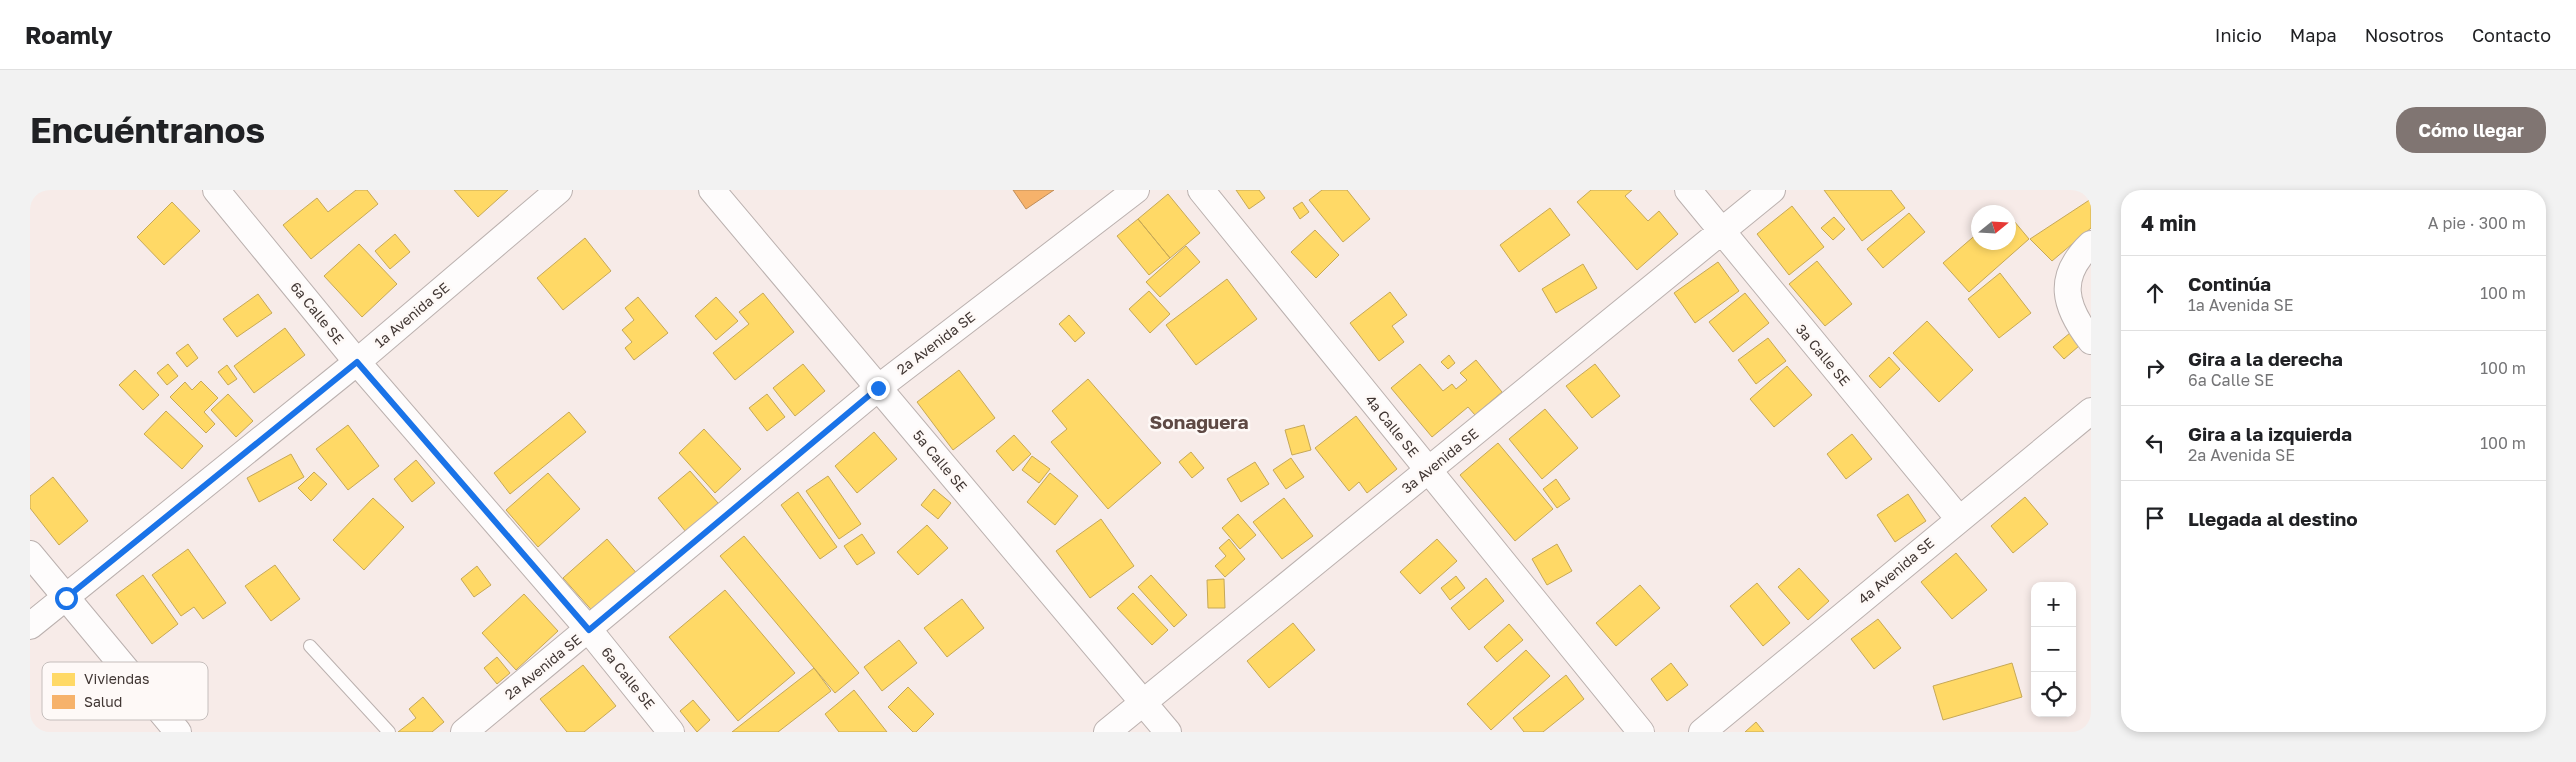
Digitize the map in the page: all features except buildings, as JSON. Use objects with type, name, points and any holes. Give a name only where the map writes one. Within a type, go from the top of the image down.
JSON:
[{"type":"street","name":"6a Calle SE","points":[[216,190],[357,362],[589,630],[671,732]]},
{"type":"street","name":"1a Avenida SE","points":[[30,626],[357,362],[559,190]]},
{"type":"street","name":"5a Calle SE","points":[[712,190],[1168,732]]},
{"type":"street","name":"2a Avenida SE","points":[[464,732],[878,388],[1136,190]]},
{"type":"street","name":"4a Calle SE","points":[[1201,190],[1641,732]]},
{"type":"street","name":"3a Calle SE","points":[[1688,190],[1959,520]]},
{"type":"street","name":"3a Avenida SE","points":[[1107,732],[1772,190]]},
{"type":"street","points":[[2091,244],[2078,256],[2066,286],[2070,306],[2091,341]]},
{"type":"street","name":"4a Avenida SE","points":[[1702,732],[2091,411]]},
{"type":"street","points":[[30,554],[119,662]]},
{"type":"street","points":[[168,720],[178,732]]},
{"type":"lane","points":[[310,646],[389,732]]},
{"type":"district","name":"Sonaguera","points":[[1199,422]]},
{"type":"route","points":[[66,598],[357,362],[589,630],[878,388]]}]
